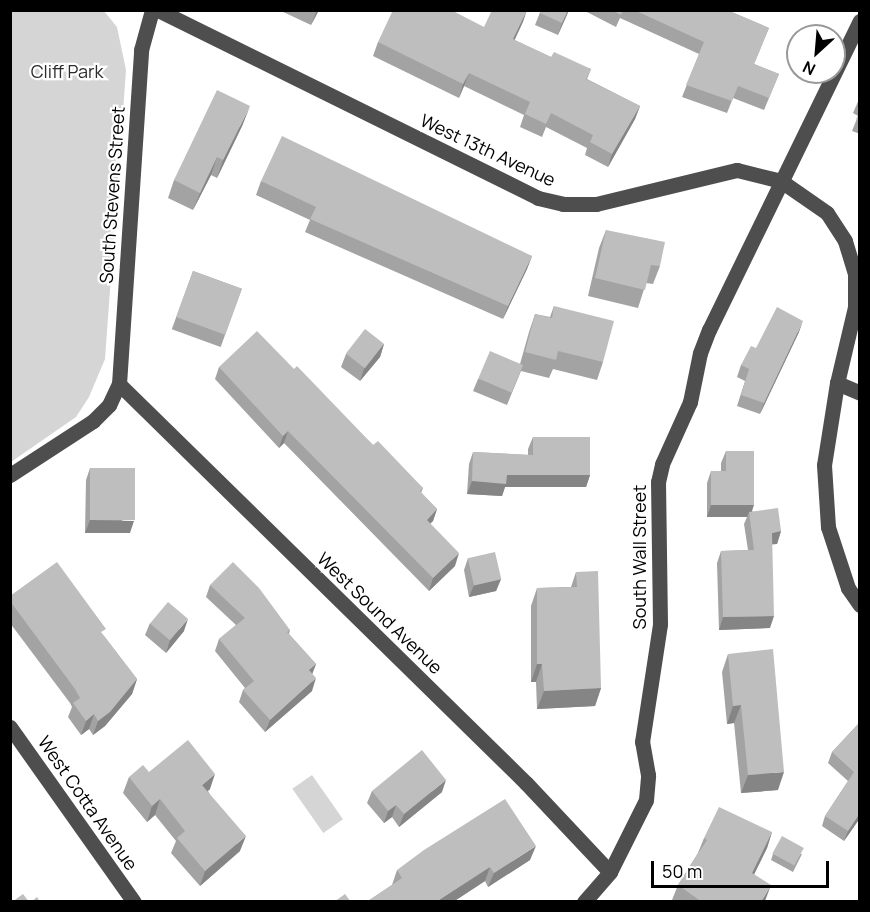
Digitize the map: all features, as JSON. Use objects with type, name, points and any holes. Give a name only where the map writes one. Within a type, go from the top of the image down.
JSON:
[{"type":"street","name":"South Stevens Street","points":[[119,384],[141,50],[152,10]]},
{"type":"street","name":"West 13th Avenue","points":[[158,10],[538,198],[562,204],[596,204],[737,170],[762,173],[781,181],[827,213],[845,241],[855,273],[855,307],[837,382],[824,465],[828,527],[848,588],[860,605]]},
{"type":"street","name":"South Wall Street","points":[[584,902],[610,872],[646,800],[644,724],[660,624],[657,482],[690,402],[700,353],[709,330],[860,21]]},
{"type":"street","points":[[837,382],[860,393]]},
{"type":"street","points":[[10,475],[93,421],[109,405],[119,384]]},
{"type":"street","name":"West Sound Avenue","points":[[119,384],[526,783],[610,872]]},
{"type":"street","name":"West Cotta Avenue","points":[[10,727],[134,902]]},
{"type":"green space","name":"Cliff Park","points":[[11,10],[104,11],[117,27],[126,70],[105,359],[89,397],[76,417],[11,462]]},
{"type":"green space","points":[[312,775],[343,819],[323,833],[292,789]]},
{"type":"building","points":[[393,10],[451,10],[484,27],[492,10],[527,10],[513,39],[551,57],[554,52],[591,69],[586,79],[640,106],[612,154],[590,142],[593,135],[551,113],[546,124],[525,114],[530,102],[469,73],[463,84],[378,42]]},
{"type":"building","points":[[541,10],[568,10],[562,23],[540,13]]},
{"type":"building","points":[[612,10],[623,10],[621,15]]},
{"type":"building","points":[[634,10],[727,10],[769,28],[754,64],[779,74],[769,98],[738,86],[732,101],[686,85],[704,42]]},
{"type":"building","points":[[217,90],[250,106],[223,160],[217,157],[200,193],[174,180]]},
{"type":"building","points":[[282,136],[532,256],[508,306],[310,219],[316,207],[261,181]]},
{"type":"building","points":[[606,230],[665,242],[660,266],[651,265],[645,290],[595,278]]},
{"type":"building","points":[[193,271],[242,289],[225,335],[176,317]]},
{"type":"building","points":[[554,306],[614,321],[603,362],[558,351],[556,360],[525,352],[535,314],[552,318]]},
{"type":"building","points":[[777,307],[803,321],[764,403],[741,395],[749,369],[741,365],[751,346],[756,348]]},
{"type":"building","points":[[365,329],[384,344],[365,368],[346,353]]},
{"type":"building","points":[[257,331],[294,369],[297,366],[373,445],[378,441],[423,488],[420,491],[437,509],[427,520],[459,553],[433,578],[288,431],[283,436],[219,367]]},
{"type":"building","points":[[490,351],[523,365],[511,393],[478,379]]},
{"type":"building","points":[[533,437],[590,437],[590,475],[507,475],[506,484],[472,481],[473,452],[533,455]]},
{"type":"building","points":[[726,451],[754,451],[754,505],[711,505],[711,471],[726,471]]},
{"type":"building","points":[[90,468],[135,468],[135,520],[90,520]]},
{"type":"building","points":[[778,508],[781,531],[772,533],[774,616],[723,617],[721,551],[754,550],[749,512]]},
{"type":"building","points":[[495,552],[501,579],[474,586],[468,558]]},
{"type":"building","points":[[57,562],[106,629],[101,632],[137,679],[110,712],[98,721],[94,714],[86,721],[73,703],[80,698],[75,689],[10,601],[10,596]]},
{"type":"building","points":[[233,562],[259,588],[290,630],[287,632],[316,664],[309,670],[316,678],[270,720],[243,690],[254,681],[219,639],[245,618],[210,585]]},
{"type":"building","points":[[598,571],[601,688],[544,691],[542,664],[537,664],[537,588],[577,587],[576,572]]},
{"type":"building","points":[[168,602],[188,619],[170,640],[150,623]]},
{"type":"building","points":[[773,649],[784,772],[748,775],[741,705],[733,706],[728,654]]},
{"type":"building","points":[[860,722],[860,813],[848,831],[825,816],[854,772],[832,752]]},
{"type":"building","points":[[188,740],[215,774],[202,785],[246,836],[205,871],[177,838],[185,831],[160,799],[152,806],[129,777],[143,765],[149,772]]},
{"type":"building","points":[[422,750],[446,780],[404,814],[396,805],[388,811],[372,791]]},
{"type":"building","points":[[505,799],[536,846],[494,873],[490,867],[436,902],[363,902],[402,878],[397,870],[424,850]]},
{"type":"building","points":[[719,807],[772,832],[752,873],[771,885],[761,902],[702,902],[678,885],[707,840],[704,838]]},
{"type":"building","points":[[782,836],[804,848],[794,866],[772,853]]},
{"type":"building","points":[[23,894],[29,902],[12,902]]},
{"type":"building","points":[[345,894],[351,902],[334,902]]}]
